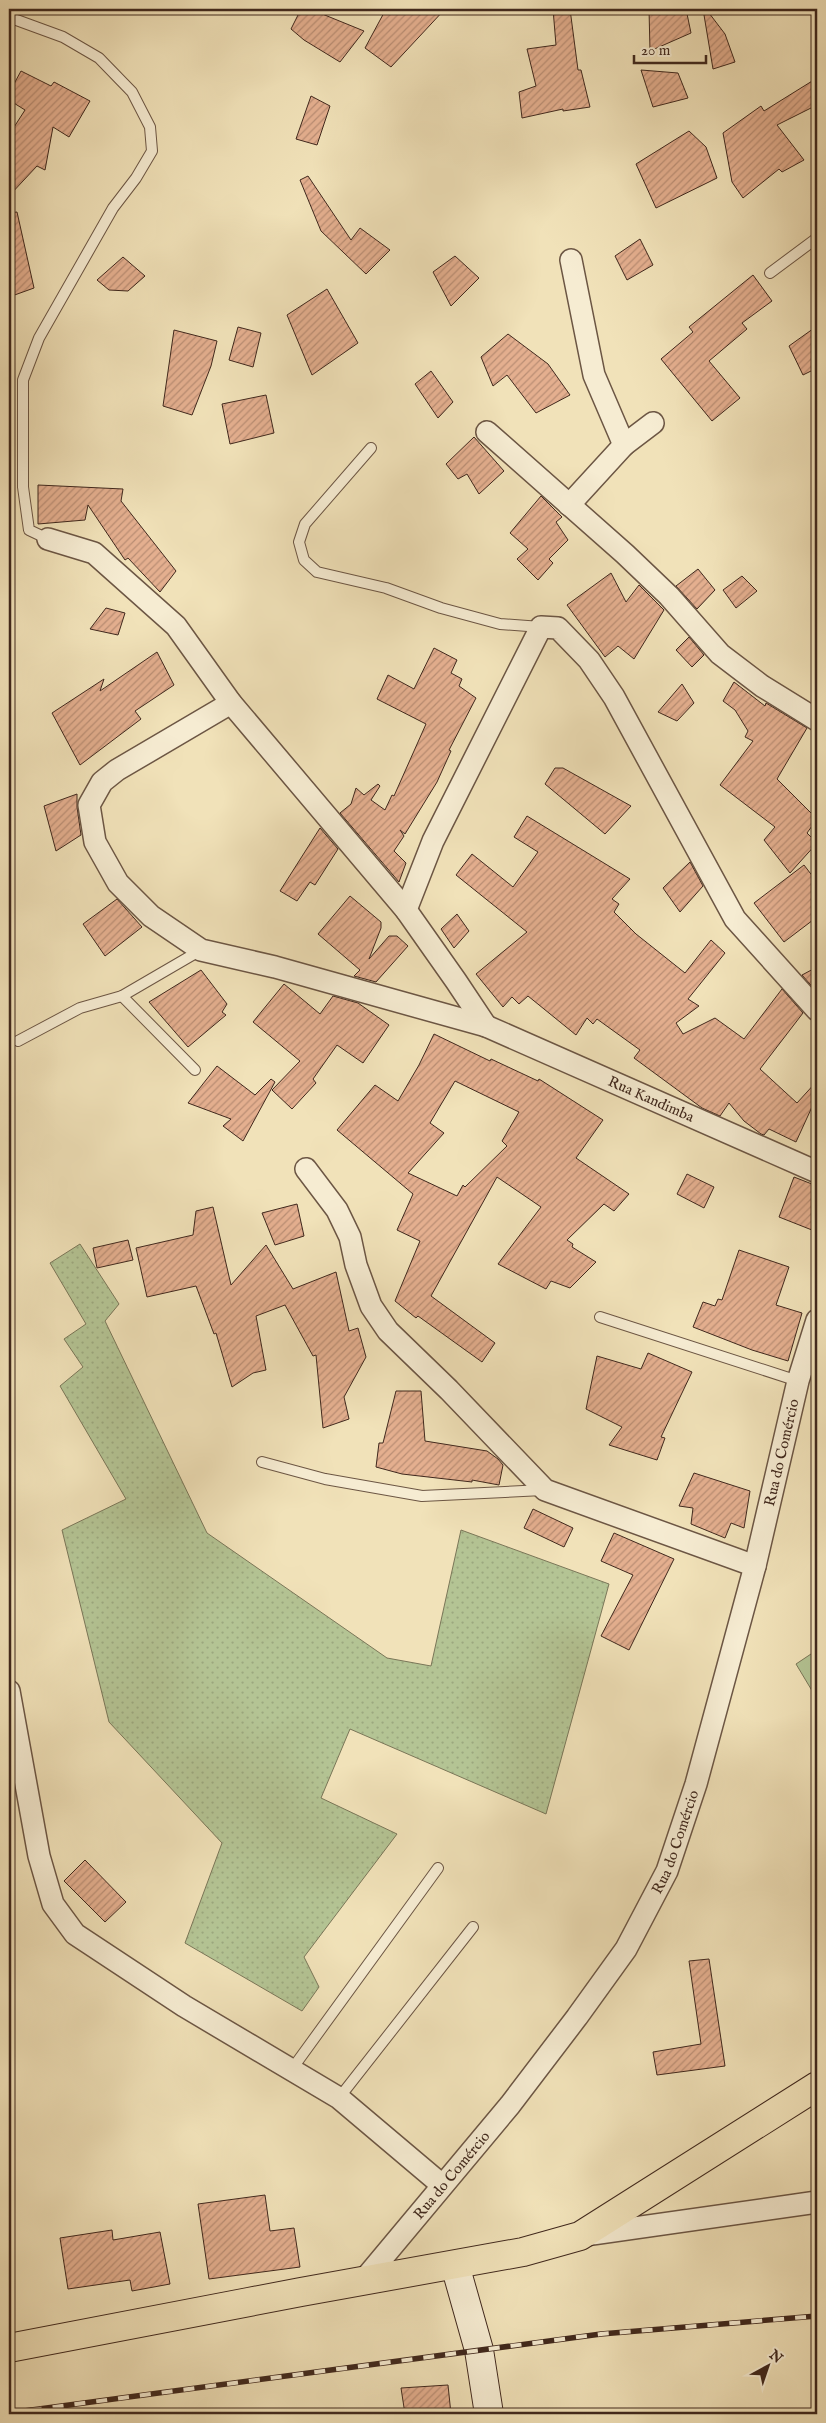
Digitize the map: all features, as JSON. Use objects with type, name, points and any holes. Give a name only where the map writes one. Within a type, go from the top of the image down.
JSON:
[{"type":"main road","points":[[9,2348],[523,2252],[580,2236],[817,2086]]},
{"type":"street","points":[[571,260],[594,375],[624,445]]},
{"type":"street","points":[[569,505],[624,445],[653,423]]},
{"type":"street","points":[[487,432],[533,470],[663,590],[720,654],[762,686],[817,720]]},
{"type":"street","points":[[48,539],[94,552],[176,626],[231,703],[406,910],[486,1026]]},
{"type":"street","points":[[406,910],[433,841],[541,627],[558,628],[589,660],[619,706],[736,920],[817,1010]]},
{"type":"street","points":[[201,950],[151,916],[118,883],[95,842],[89,805],[102,782],[117,770],[231,703]]},
{"type":"street","name":"Rua Kandimba","points":[[201,950],[275,968],[486,1026],[817,1172]]},
{"type":"street","points":[[306,1169],[337,1210],[350,1237],[356,1265],[371,1306],[388,1331],[449,1390],[545,1490],[755,1566]]},
{"type":"street","name":"Rua do Comércio","points":[[363,2281],[510,2105],[583,2010],[626,1949],[667,1870],[696,1784],[755,1566],[798,1381],[817,1320]]},
{"type":"street","points":[[9,1691],[39,1856],[53,1904],[75,1934],[184,2006],[292,2068],[339,2098],[442,2185]]},
{"type":"street","points":[[580,2236],[817,2202]]},
{"type":"street","points":[[455,2265],[479,2350],[489,2414]]},
{"type":"lane","points":[[11,18],[63,37],[99,58],[132,92],[150,127],[152,151],[136,178],[113,208],[39,338],[23,380],[23,487],[29,530],[48,539]]},
{"type":"lane","points":[[770,273],[817,238]]},
{"type":"lane","points":[[371,448],[305,524],[299,542],[304,560],[317,572],[386,588],[440,608],[500,624],[541,627]]},
{"type":"lane","points":[[18,1041],[80,1008],[122,996],[201,950]]},
{"type":"lane","points":[[122,996],[195,1070]]},
{"type":"lane","points":[[600,1317],[798,1381]]},
{"type":"lane","points":[[262,1462],[325,1479],[422,1496],[545,1490]]},
{"type":"lane","points":[[292,2068],[438,1868]]},
{"type":"lane","points":[[339,2098],[473,1927]]},
{"type":"green space","points":[[80,1244],[119,1304],[105,1321],[207,1533],[387,1658],[431,1666],[461,1530],[609,1584],[546,1814],[350,1729],[321,1798],[397,1834],[304,1957],[319,1987],[302,2011],[185,1943],[222,1843],[109,1722],[62,1530],[126,1499],[60,1386],[83,1367],[64,1339],[86,1324],[50,1263]]},
{"type":"green space","points":[[817,1650],[817,1699],[796,1664]]},
{"type":"building","points":[[301,9],[310,9],[364,31],[340,62],[304,40],[291,29]]},
{"type":"building","points":[[386,9],[445,9],[391,67],[365,48]]},
{"type":"building","points":[[553,9],[570,9],[578,70],[581,70],[590,107],[563,111],[563,109],[522,118],[519,92],[536,86],[527,49],[556,45]]},
{"type":"building","points":[[649,9],[686,9],[691,33],[650,51]]},
{"type":"building","points":[[703,9],[706,9],[725,34],[735,62],[713,69]]},
{"type":"building","points":[[641,70],[678,73],[688,98],[653,107]]},
{"type":"building","points":[[21,71],[51,86],[54,82],[90,101],[69,137],[53,127],[45,170],[37,166],[9,196],[9,135],[25,110],[9,100],[9,93]]},
{"type":"building","points":[[817,78],[817,105],[777,125],[804,160],[782,172],[779,169],[743,198],[732,182],[723,133],[761,106],[764,111]]},
{"type":"building","points":[[311,96],[330,106],[317,145],[296,139]]},
{"type":"building","points":[[689,131],[706,147],[717,178],[656,208],[636,164]]},
{"type":"building","points":[[308,176],[351,240],[360,228],[390,250],[366,274],[321,231],[300,180]]},
{"type":"building","points":[[17,212],[34,288],[9,297],[9,213]]},
{"type":"building","points":[[640,239],[653,265],[627,280],[615,256]]},
{"type":"building","points":[[455,256],[479,278],[451,306],[433,272]]},
{"type":"building","points":[[123,257],[145,276],[128,291],[109,290],[97,280]]},
{"type":"building","points":[[753,275],[772,301],[742,323],[747,329],[709,361],[740,398],[712,421],[661,359],[693,332],[689,327]]},
{"type":"building","points":[[327,289],[358,343],[312,375],[287,315]]},
{"type":"building","points":[[817,326],[817,368],[803,375],[789,346]]},
{"type":"building","points":[[238,327],[261,333],[253,367],[229,360]]},
{"type":"building","points":[[174,330],[217,341],[211,366],[192,415],[163,406]]},
{"type":"building","points":[[508,334],[548,364],[570,395],[536,413],[507,375],[493,386],[481,357]]},
{"type":"building","points":[[431,371],[453,402],[438,418],[415,384]]},
{"type":"building","points":[[266,395],[274,433],[230,444],[222,404]]},
{"type":"building","points":[[474,437],[504,471],[479,494],[467,474],[458,479],[446,464]]},
{"type":"building","points":[[38,485],[123,489],[121,501],[176,571],[160,592],[128,558],[125,560],[88,505],[85,520],[38,524]]},
{"type":"building","points":[[541,496],[562,517],[556,522],[568,540],[549,559],[553,563],[538,580],[517,559],[528,549],[510,533]]},
{"type":"building","points":[[698,569],[715,590],[697,609],[676,586]]},
{"type":"building","points":[[611,573],[626,602],[639,585],[664,610],[634,659],[618,646],[605,657],[567,605]]},
{"type":"building","points":[[742,576],[757,591],[736,608],[723,590]]},
{"type":"building","points":[[106,608],[125,613],[118,635],[90,629]]},
{"type":"building","points":[[689,637],[704,655],[692,667],[676,650]]},
{"type":"building","points":[[434,648],[457,660],[451,673],[462,679],[459,686],[476,698],[449,750],[451,751],[437,782],[405,834],[400,830],[404,836],[394,851],[406,863],[399,882],[340,813],[351,804],[356,788],[364,795],[378,784],[380,786],[371,800],[385,810],[392,795],[394,796],[426,724],[377,699],[388,675],[414,689]]},
{"type":"building","points":[[157,652],[174,685],[135,711],[141,719],[80,765],[52,713],[104,679],[100,691]]},
{"type":"building","points":[[734,682],[765,706],[766,703],[807,728],[777,779],[817,819],[807,833],[817,843],[790,873],[764,840],[775,827],[720,785],[753,741],[745,737],[748,731],[735,710],[723,701]]},
{"type":"building","points":[[682,684],[694,703],[677,721],[658,712]]},
{"type":"building","points":[[555,768],[563,768],[631,806],[605,834],[545,784]]},
{"type":"building","points":[[77,794],[81,835],[56,851],[44,806]]},
{"type":"building","points":[[527,816],[630,879],[612,899],[619,904],[614,912],[636,934],[685,973],[711,940],[725,953],[688,999],[699,1006],[676,1023],[683,1034],[715,1018],[744,1039],[782,989],[803,1013],[760,1069],[797,1103],[817,1081],[817,1096],[796,1142],[769,1129],[764,1135],[761,1134],[744,1121],[729,1103],[720,1116],[702,1108],[634,1058],[640,1050],[597,1019],[593,1024],[587,1018],[576,1035],[528,996],[519,1004],[512,997],[503,1007],[476,974],[527,932],[456,875],[472,854],[513,887],[538,852],[514,837]]},
{"type":"building","points":[[320,828],[338,849],[315,885],[310,882],[297,901],[280,891]]},
{"type":"building","points":[[690,862],[703,886],[680,912],[663,888]]},
{"type":"building","points":[[804,865],[817,882],[817,917],[784,942],[754,903]]},
{"type":"building","points":[[350,896],[381,922],[381,928],[369,959],[389,936],[397,936],[408,946],[376,982],[354,976],[360,970],[318,934]]},
{"type":"building","points":[[117,899],[142,927],[105,956],[83,924]]},
{"type":"building","points":[[457,914],[469,931],[454,948],[441,929]]},
{"type":"building","points":[[817,967],[817,992],[802,975]]},
{"type":"building","points":[[201,970],[227,1004],[222,1012],[226,1015],[188,1047],[149,1002]]},
{"type":"building","points":[[284,984],[320,1014],[333,996],[358,1003],[389,1025],[363,1063],[337,1045],[313,1079],[316,1083],[292,1109],[272,1090],[300,1061],[253,1022]]},
{"type":"building","points":[[434,1034],[490,1061],[491,1059],[538,1081],[539,1079],[603,1120],[576,1158],[629,1194],[614,1211],[604,1204],[567,1240],[573,1244],[572,1247],[596,1262],[570,1288],[551,1281],[546,1289],[498,1264],[541,1207],[497,1177],[431,1296],[495,1343],[482,1362],[418,1316],[416,1318],[395,1301],[420,1241],[397,1230],[413,1194],[337,1130],[375,1085],[398,1101]],"holes":[[[455,1081],[519,1112],[502,1141],[507,1146],[465,1187],[463,1185],[457,1196],[408,1173],[444,1133],[430,1123]]]},
{"type":"building","points":[[217,1066],[255,1095],[271,1079],[275,1082],[243,1141],[223,1126],[231,1119],[188,1103]]},
{"type":"building","points":[[687,1174],[714,1187],[704,1208],[677,1194]]},
{"type":"building","points":[[794,1177],[817,1186],[817,1232],[779,1217]]},
{"type":"building","points":[[297,1204],[304,1236],[275,1245],[262,1213]]},
{"type":"building","points":[[213,1207],[231,1285],[266,1245],[293,1289],[336,1272],[349,1331],[358,1328],[366,1357],[344,1397],[349,1419],[323,1428],[316,1355],[313,1356],[285,1305],[256,1316],[266,1370],[253,1373],[232,1387],[216,1333],[214,1334],[196,1286],[147,1297],[136,1248],[193,1235],[196,1211]]},
{"type":"building","points":[[128,1240],[133,1260],[97,1268],[93,1248]]},
{"type":"building","points":[[739,1250],[789,1267],[776,1305],[802,1313],[788,1361],[752,1350],[693,1327],[703,1302],[715,1306],[718,1299],[722,1300]]},
{"type":"building","points":[[648,1353],[692,1372],[661,1437],[665,1438],[657,1460],[609,1445],[622,1427],[586,1409],[597,1356],[641,1369]]},
{"type":"building","points":[[396,1391],[421,1391],[425,1441],[487,1451],[498,1459],[503,1465],[499,1485],[472,1480],[472,1482],[402,1474],[376,1467],[379,1443],[383,1443]]},
{"type":"building","points":[[694,1473],[750,1491],[744,1528],[731,1523],[725,1538],[691,1524],[693,1508],[679,1506]]},
{"type":"building","points":[[533,1509],[573,1528],[564,1547],[524,1528]]},
{"type":"building","points":[[614,1533],[674,1559],[629,1650],[601,1636],[633,1575],[601,1561]]},
{"type":"building","points":[[85,1860],[126,1902],[105,1922],[64,1881]]},
{"type":"building","points":[[709,1959],[725,2066],[657,2075],[653,2052],[701,2044],[689,1961]]},
{"type":"building","points":[[265,2195],[270,2231],[294,2228],[300,2267],[209,2279],[198,2204]]},
{"type":"building","points":[[112,2230],[113,2240],[160,2232],[170,2284],[132,2291],[130,2280],[68,2289],[60,2238]]},
{"type":"building","points":[[448,2385],[451,2414],[405,2414],[401,2388]]},
{"type":"railway","points":[[9,2413],[601,2334],[817,2316]]}]
